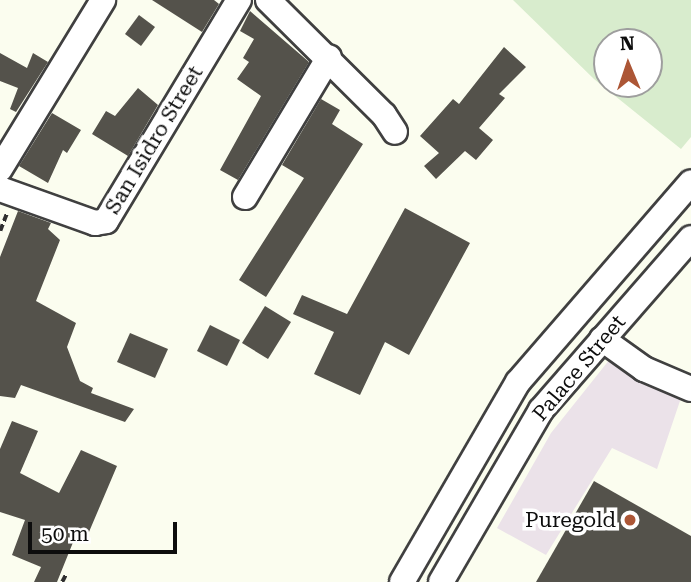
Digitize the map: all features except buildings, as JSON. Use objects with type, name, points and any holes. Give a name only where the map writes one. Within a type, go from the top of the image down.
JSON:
[{"type":"street","points":[[0,169],[103,0]]},
{"type":"street","name":"San Isidro Street","points":[[0,189],[95,223],[106,221],[239,0]]},
{"type":"street","points":[[268,0],[328,57],[395,132]]},
{"type":"street","points":[[245,197],[328,57]]},
{"type":"street","points":[[402,582],[518,382],[691,183]]},
{"type":"street","name":"Palace Street","points":[[441,582],[541,410],[691,237]]},
{"type":"street","points":[[602,339],[643,369],[691,389]]},
{"type":"path","points":[[62,582],[65,574]]},
{"type":"shaded area","points":[[610,359],[682,395],[657,469],[612,448],[546,555],[497,528],[551,433]]},
{"type":"green space","points":[[513,0],[691,0],[691,137],[681,149],[618,98],[663,98],[663,28],[593,28],[593,78]]},
{"type":"place","name":"Puregold","points":[[630,520]]}]
